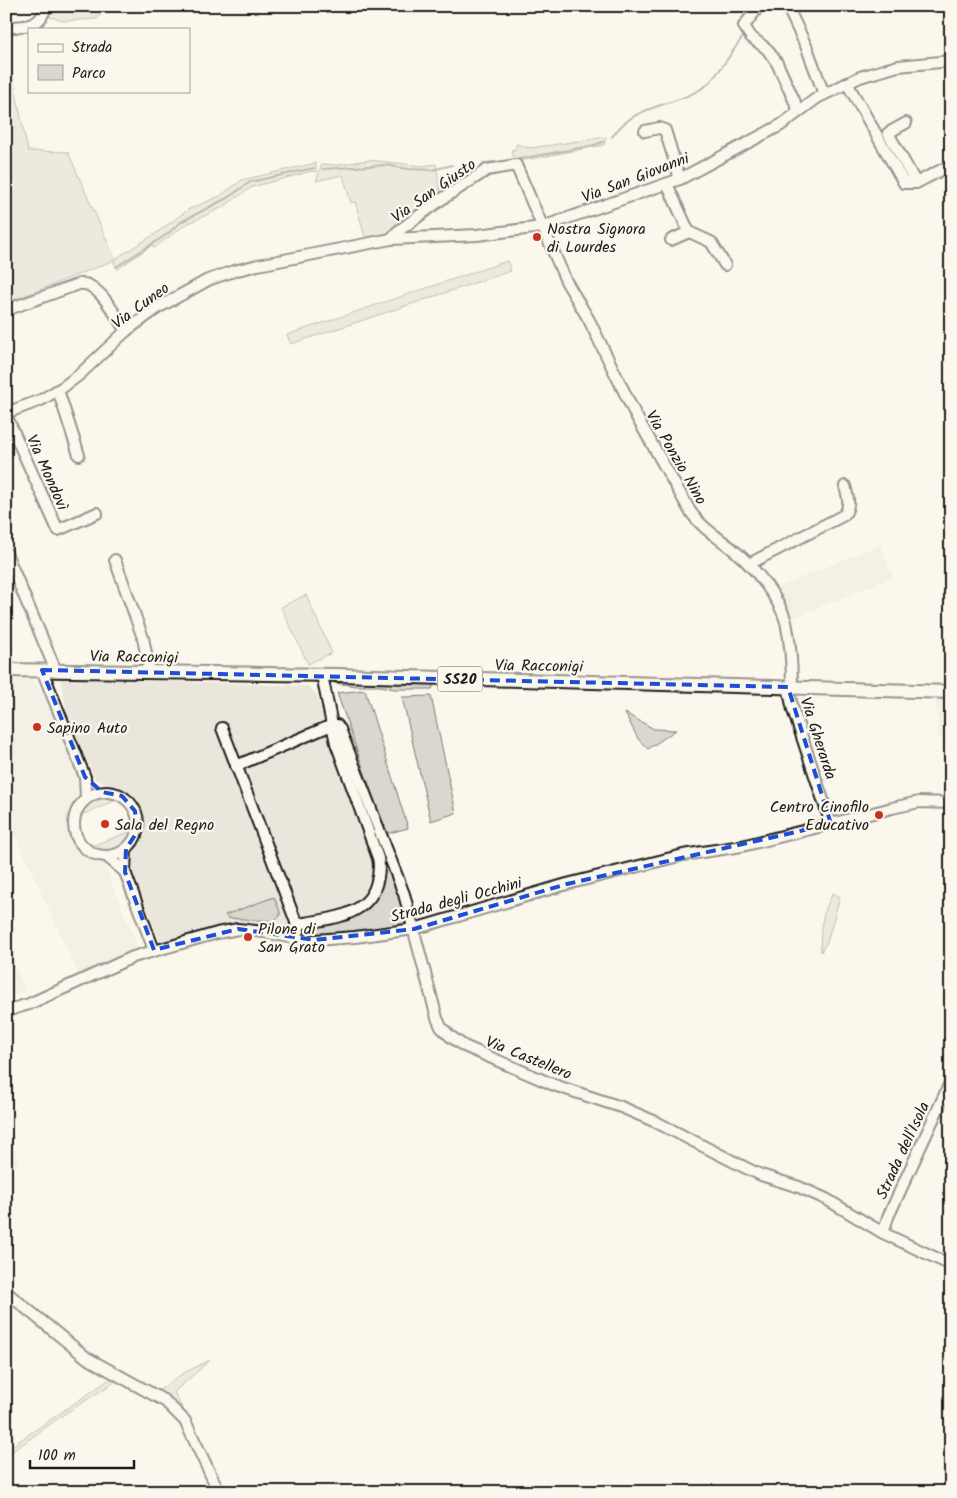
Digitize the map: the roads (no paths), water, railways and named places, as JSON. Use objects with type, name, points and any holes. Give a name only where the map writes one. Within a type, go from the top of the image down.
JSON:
[{"type":"main road","name":"Via Racconigi","points":[[6,670],[322,675],[951,692]]},
{"type":"street","points":[[6,28],[35,24],[40,21],[46,6]]},
{"type":"street","points":[[759,6],[744,26],[777,63],[799,111]]},
{"type":"street","points":[[787,6],[824,94]]},
{"type":"street","name":"Via San Giovanni","points":[[308,256],[391,238],[477,235],[542,227],[680,179],[781,125],[824,94],[847,82],[898,66],[951,61]]},
{"type":"street","points":[[847,82],[904,182],[916,183],[951,164]]},
{"type":"street","points":[[906,123],[888,133],[916,183]]},
{"type":"street","points":[[645,130],[659,128],[665,130],[680,179]]},
{"type":"street","name":"Via San Giusto","points":[[391,238],[442,199],[486,170],[516,166],[542,227]]},
{"type":"street","points":[[667,184],[689,232],[712,242],[725,265]]},
{"type":"street","name":"Via Ponzio Nino","points":[[542,227],[566,281],[589,320],[635,414],[690,511],[700,525],[749,564],[776,600],[786,620],[790,641],[790,687]]},
{"type":"street","points":[[671,240],[689,232]]},
{"type":"street","name":"Via Cuneo","points":[[6,414],[41,400],[58,390],[79,375],[126,331],[159,307],[208,280],[258,265],[308,256]]},
{"type":"street","points":[[6,310],[79,284],[88,283],[97,289],[126,331]]},
{"type":"street","points":[[58,390],[79,455]]},
{"type":"street","name":"Via Mondovì","points":[[6,414],[58,530],[97,513]]},
{"type":"street","points":[[749,564],[844,515],[849,503],[845,486]]},
{"type":"street","points":[[6,553],[56,671]]},
{"type":"street","points":[[116,560],[142,638],[150,673]]},
{"type":"street","points":[[42,670],[85,777],[86,798]]},
{"type":"street","name":"Via Castellero","points":[[322,675],[332,725],[337,725],[344,737],[383,835],[404,894],[437,1018],[441,1027],[450,1036],[483,1054],[554,1084],[621,1107],[656,1122],[762,1175],[799,1187],[826,1199],[883,1233],[951,1265]]},
{"type":"street","name":"Via Gherarda","points":[[790,687],[793,710],[831,824]]},
{"type":"street","points":[[236,766],[332,725],[336,743],[380,866],[374,890],[369,899],[355,910],[331,919],[296,924]]},
{"type":"street","points":[[222,728],[303,940]]},
{"type":"street","points":[[85,777],[102,792]]},
{"type":"street","points":[[102,792],[112,792],[130,802],[136,812],[138,822],[133,842],[120,853],[106,856],[89,852],[77,839],[74,821],[75,812],[86,798],[102,792]]},
{"type":"street","points":[[831,824],[919,802],[951,803]]},
{"type":"street","name":"Strada degli Occhini","points":[[6,1011],[29,1004],[81,982],[133,957],[209,935],[238,930],[264,932],[303,940],[355,937],[414,929],[567,884],[684,856],[742,846],[831,824]]},
{"type":"street","points":[[126,849],[125,872],[154,950]]},
{"type":"street","points":[[106,856],[125,872]]},
{"type":"street","name":"Strada dell'Isola","points":[[883,1233],[888,1217],[951,1081]]},
{"type":"street","points":[[6,1292],[87,1358],[165,1401],[185,1421],[219,1492]]},
{"type":"waterway","points":[[612,137],[622,125],[633,117],[696,92],[708,84],[721,69],[742,38]]},
{"type":"waterway","points":[[519,159],[591,146],[603,142]]},
{"type":"waterway","points":[[483,163],[510,161]]},
{"type":"waterway","points":[[323,169],[385,165],[408,169],[433,170],[452,165]]},
{"type":"waterway","points":[[116,267],[166,235],[181,222],[229,197],[250,182],[314,168]]},
{"type":"place","name":"Nostra Signora di Lourdes","points":[[537,237]]},
{"type":"place","name":"Sapino Auto","points":[[37,727]]},
{"type":"place","name":"Centro Cinofilo Educativo","points":[[879,815]]},
{"type":"place","name":"Sala del Regno","points":[[105,824]]},
{"type":"place","name":"Pilone di San Grato","points":[[248,937]]}]
